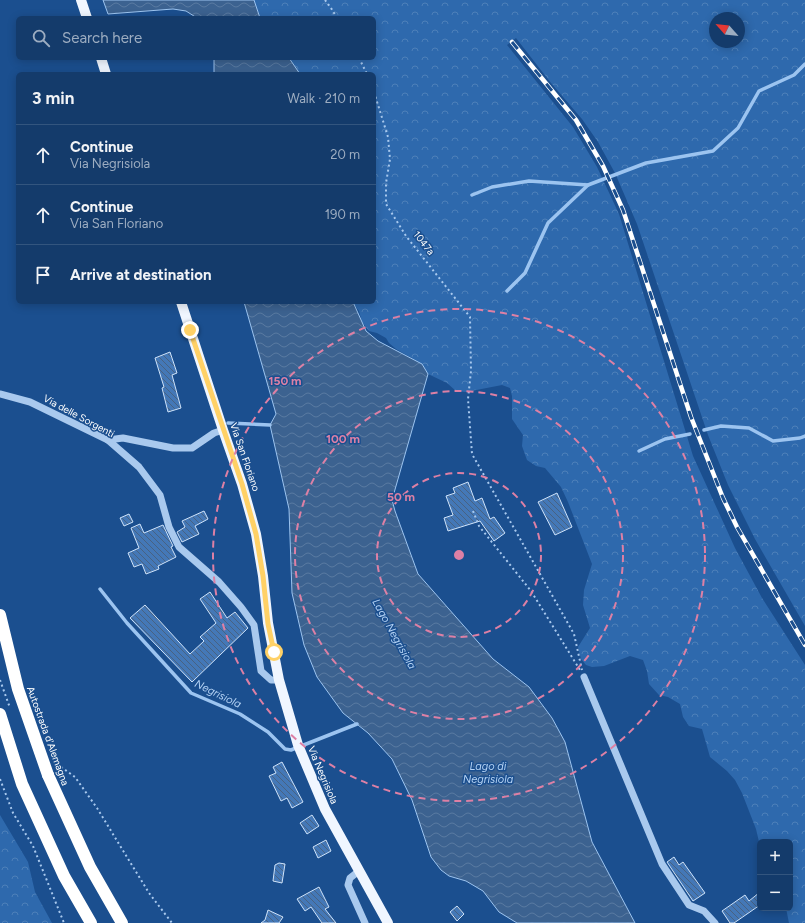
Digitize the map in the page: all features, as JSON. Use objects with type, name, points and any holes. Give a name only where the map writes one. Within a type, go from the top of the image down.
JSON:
[{"type":"highway","name":"Autostrada d'Alemagna","points":[[0,615],[18,689],[48,775],[90,867],[122,923]]},
{"type":"highway","points":[[6,714],[22,784],[64,876],[91,923]]},
{"type":"main road","points":[[81,0],[86,16]]},
{"type":"main road","points":[[102,60],[105,72]]},
{"type":"main road","name":"Via San Floriano","points":[[182,304],[242,484],[256,534],[263,576],[268,624]]},
{"type":"main road","name":"Via Negrisiola","points":[[268,624],[280,680],[298,747],[325,809],[388,923]]},
{"type":"street","name":"Via delle Sorgenti","points":[[0,394],[30,402],[108,440],[139,468],[160,495],[169,527],[179,547],[219,582],[241,607],[254,625],[261,671],[271,680],[280,680]]},
{"type":"street","points":[[108,440],[124,438],[173,448],[192,448],[214,433],[223,430]]},
{"type":"street","points":[[584,677],[662,864],[689,906],[704,911],[715,923]]},
{"type":"street","points":[[359,871],[350,878],[348,885],[365,923]]},
{"type":"path","points":[[325,0],[336,16]]},
{"type":"path","points":[[359,60],[366,72]]},
{"type":"path","name":"1047a","points":[[376,98],[388,137],[390,160],[386,183],[386,204],[406,236],[470,317],[471,371],[468,399],[472,454],[574,634],[584,677]]},
{"type":"path","points":[[473,512],[479,526],[531,591],[584,677]]},
{"type":"path","points":[[0,680],[6,714]]},
{"type":"path","points":[[54,763],[75,777],[97,808],[150,893],[172,923]]},
{"type":"path","points":[[0,779],[13,813],[33,846],[64,923]]},
{"type":"green space","points":[[251,0],[805,0],[805,626],[755,539],[728,485],[708,435],[637,224],[615,173],[598,142],[582,119],[551,83],[516,38],[507,45],[573,127],[597,167],[619,214],[693,456],[735,548],[762,598],[805,665],[805,923],[789,923],[787,911],[793,911],[793,839],[758,839],[742,793],[735,780],[727,771],[710,757],[702,729],[689,726],[683,717],[680,704],[668,697],[659,695],[649,684],[647,671],[643,660],[630,656],[604,666],[592,667],[586,665],[581,659],[578,647],[590,628],[583,605],[584,590],[592,564],[561,487],[545,468],[536,466],[527,460],[522,446],[523,435],[512,419],[512,396],[510,388],[502,385],[466,392],[456,391],[447,383],[428,374],[422,364],[396,349],[386,338],[369,331],[362,322],[359,311],[354,304],[376,304],[376,72],[282,72],[276,60],[376,60],[376,16],[257,16]]},
{"type":"green space","points":[[0,815],[28,862],[35,892],[52,923],[0,923]]},
{"type":"water","points":[[103,0],[254,0],[259,16],[194,16],[186,11],[173,9],[108,14]]},
{"type":"water","points":[[214,60],[290,60],[299,72],[214,72]]},
{"type":"water","name":"Lago di Negrisiola","points":[[245,304],[354,304],[366,331],[378,341],[422,364],[428,374],[392,500],[418,574],[493,659],[529,687],[552,718],[565,742],[592,842],[635,923],[517,923],[499,912],[483,891],[466,881],[449,876],[441,870],[431,857],[412,800],[392,759],[368,733],[343,713],[317,677],[304,645],[292,593],[289,509],[270,425],[276,414]]},
{"type":"building","points":[[170,352],[177,373],[172,375],[181,408],[168,412],[162,388],[164,387],[155,358]]},
{"type":"building","points":[[468,482],[475,501],[482,498],[490,519],[494,517],[505,533],[494,541],[480,521],[448,531],[444,518],[453,515],[446,496],[455,493],[453,488]]},
{"type":"building","points":[[557,493],[572,527],[555,535],[538,502]]},
{"type":"building","points":[[204,511],[208,519],[195,526],[199,534],[182,542],[177,532],[185,527],[182,521]]},
{"type":"building","points":[[129,514],[133,522],[124,526],[120,518]]},
{"type":"building","points":[[140,524],[144,533],[163,525],[173,546],[171,547],[176,557],[158,566],[159,569],[146,574],[142,564],[134,567],[128,553],[139,548],[131,528]]},
{"type":"building","points":[[210,592],[227,618],[235,612],[248,628],[192,682],[130,618],[145,605],[190,654],[204,641],[200,637],[216,623],[200,599]]},
{"type":"building","points":[[282,762],[303,802],[292,808],[287,798],[281,801],[269,776],[276,773],[273,767]]},
{"type":"building","points":[[312,815],[319,826],[307,834],[300,823]]},
{"type":"building","points":[[326,840],[331,851],[318,858],[313,847]]},
{"type":"building","points":[[674,857],[679,865],[683,862],[705,893],[693,901],[667,862]]},
{"type":"building","points":[[279,863],[285,864],[282,883],[273,881],[275,865]]},
{"type":"building","points":[[319,887],[329,907],[325,909],[336,923],[322,923],[311,907],[305,911],[297,899]]},
{"type":"building","points":[[757,894],[757,907],[734,923],[730,923],[722,911],[745,895],[749,901]]},
{"type":"building","points":[[457,906],[464,914],[457,921],[450,912]]},
{"type":"building","points":[[268,910],[283,917],[279,923],[261,923],[265,920]]},
{"type":"waterway","points":[[472,195],[492,187],[529,181],[588,185],[646,163],[713,151],[738,128],[759,91],[794,75],[805,64]]},
{"type":"waterway","points":[[507,291],[525,273],[548,223],[588,185]]},
{"type":"waterway","points":[[228,423],[270,425]]},
{"type":"waterway","points":[[704,430],[721,426],[749,428],[773,441],[800,438],[805,436]]},
{"type":"waterway","points":[[639,451],[665,439],[690,434]]},
{"type":"waterway","name":"Negrisiola","points":[[100,589],[127,623],[191,693],[240,714],[268,732],[285,749],[291,750],[357,724]]},
{"type":"railway","points":[[512,42],[576,120],[603,166],[623,210],[691,417],[723,498],[737,527],[805,645]]},
{"type":"route","points":[[190,330],[242,484],[256,534],[263,576],[268,624],[274,652]]},
{"type":"water label","name":"Lago Negrisiola","points":[[394,634]]}]
